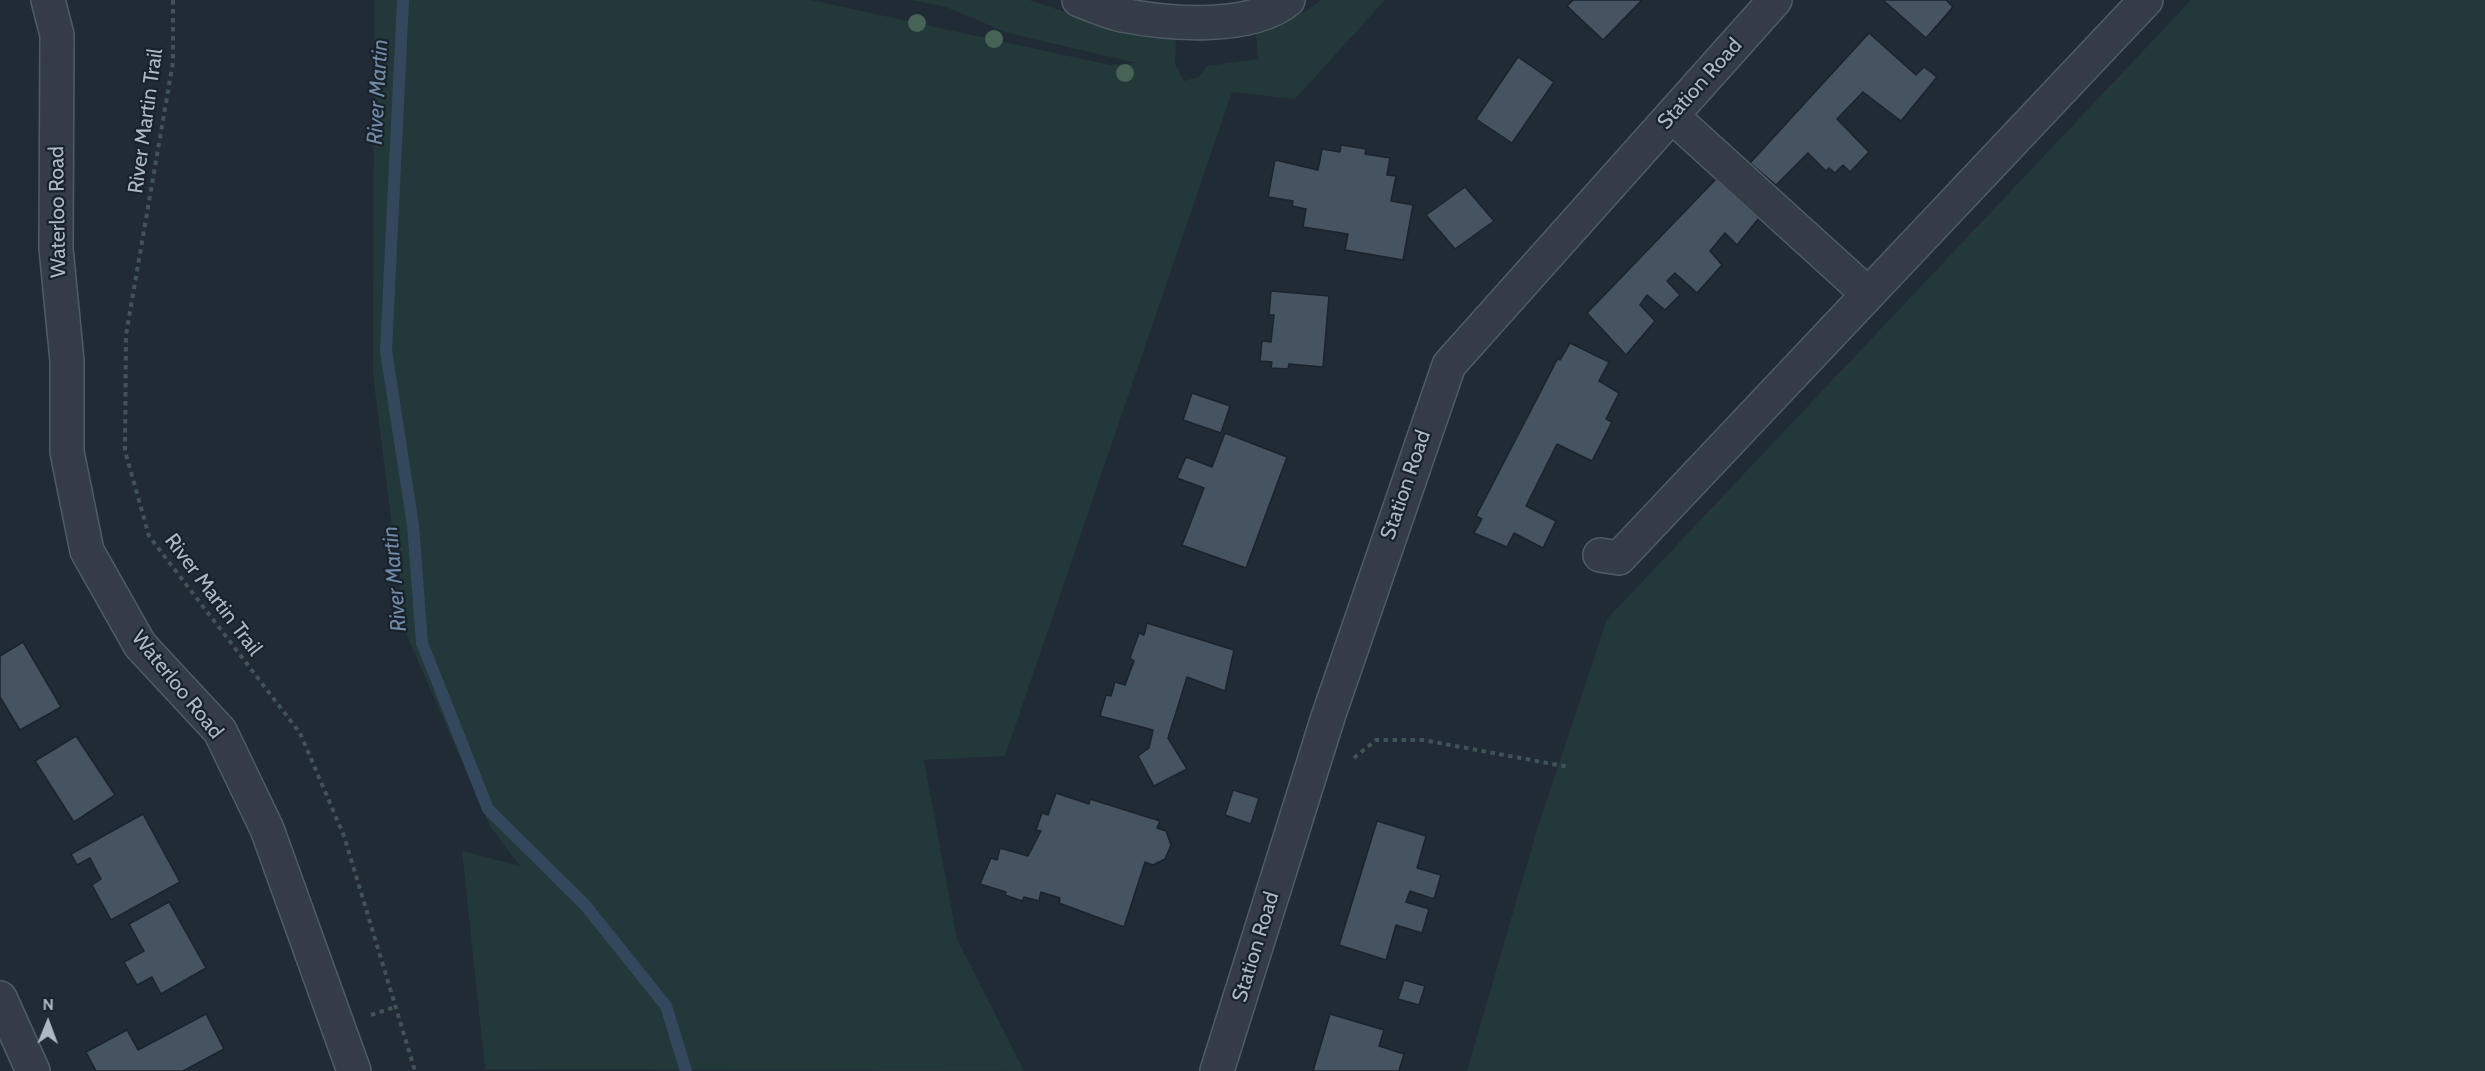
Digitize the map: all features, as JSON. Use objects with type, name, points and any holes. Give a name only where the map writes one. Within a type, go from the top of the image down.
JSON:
[{"type":"street","name":"Waterloo Road","points":[[48,0],[57,35],[56,248],[67,361],[67,452],[87,551],[140,645],[220,731],[267,829],[354,1071]]},
{"type":"street","points":[[1079,0],[1121,15],[1186,22],[1243,20],[1278,8],[1288,0]]},
{"type":"street","name":"Station Road","points":[[1217,1071],[1328,717],[1449,365],[1775,0]]},
{"type":"street","points":[[1600,555],[1619,558],[2146,0]]},
{"type":"street","points":[[1672,116],[1868,294]]},
{"type":"street","points":[[0,998],[33,1071]]},
{"type":"path","name":"River Martin Trail","points":[[172,0],[173,62],[126,335],[125,451],[149,536],[300,733],[344,836],[415,1071]]},
{"type":"path","points":[[1353,759],[1376,740],[1424,740],[1569,767]]},
{"type":"green space","points":[[374,0],[811,0],[1110,65],[1137,63],[1008,33],[946,7],[912,0],[1029,0],[1125,32],[1176,36],[1175,64],[1184,81],[1199,77],[1207,66],[1258,59],[1256,34],[1305,12],[1321,0],[1385,0],[1295,99],[1232,92],[1005,756],[924,760],[957,939],[1024,1071],[485,1069],[462,851],[520,866],[490,826],[405,631],[373,375]]},
{"type":"green space","points":[[2191,0],[2485,0],[2485,1071],[1467,1071],[1536,833],[1607,619]]},
{"type":"building","points":[[1573,0],[1642,0],[1603,40],[1567,6]]},
{"type":"building","points":[[1883,0],[1946,0],[1953,7],[1926,38]]},
{"type":"building","points":[[1869,33],[1916,75],[1924,67],[1937,77],[1901,121],[1863,92],[1837,119],[1869,152],[1850,172],[1843,165],[1835,173],[1829,168],[1826,171],[1808,153],[1776,185],[1750,163]]},
{"type":"building","points":[[1518,57],[1554,82],[1512,143],[1476,119]]},
{"type":"building","points":[[1341,145],[1366,149],[1365,154],[1390,158],[1387,175],[1396,176],[1391,201],[1413,205],[1403,260],[1345,250],[1348,234],[1303,227],[1306,209],[1292,206],[1293,201],[1268,197],[1275,160],[1318,170],[1322,149],[1340,152]]},
{"type":"building","points":[[1716,179],[1759,218],[1737,245],[1725,233],[1710,251],[1722,265],[1697,293],[1675,273],[1667,281],[1680,295],[1665,310],[1647,295],[1640,305],[1655,321],[1626,355],[1587,313]]},
{"type":"building","points":[[1465,187],[1494,221],[1455,249],[1426,215]]},
{"type":"building","points":[[1271,291],[1329,296],[1323,367],[1289,364],[1288,369],[1271,368],[1272,362],[1260,361],[1262,341],[1271,342],[1274,315],[1269,315]]},
{"type":"building","points":[[1570,343],[1609,362],[1599,381],[1619,393],[1606,419],[1612,422],[1592,461],[1557,444],[1526,506],[1556,521],[1543,548],[1514,533],[1507,547],[1474,533],[1482,519],[1476,516],[1558,358],[1560,360]]},
{"type":"building","points":[[1192,393],[1230,406],[1221,433],[1183,420]]},
{"type":"building","points":[[1225,433],[1287,457],[1246,568],[1182,545],[1204,488],[1177,478],[1186,457],[1212,467]]},
{"type":"building","points":[[1147,623],[1234,650],[1225,691],[1187,677],[1168,738],[1187,769],[1154,786],[1138,756],[1149,748],[1153,730],[1100,716],[1106,695],[1111,696],[1115,682],[1125,685],[1134,661],[1130,658],[1139,633],[1144,635]]},
{"type":"building","points":[[23,642],[61,707],[20,730],[0,697],[0,656]]},
{"type":"building","points":[[76,736],[115,795],[74,822],[35,761]]},
{"type":"building","points":[[1233,790],[1259,798],[1251,824],[1225,815]]},
{"type":"building","points":[[1056,793],[1089,804],[1090,799],[1160,821],[1157,828],[1166,831],[1171,845],[1165,859],[1153,865],[1145,862],[1124,927],[1059,903],[1060,898],[1041,892],[1039,901],[1024,897],[1022,901],[1005,895],[1006,892],[980,884],[991,858],[997,860],[1000,848],[1028,856],[1041,831],[1036,830],[1042,813],[1048,815]]},
{"type":"building","points":[[143,814],[180,882],[111,920],[92,885],[101,879],[90,858],[77,865],[71,854]]},
{"type":"building","points":[[1377,821],[1426,836],[1417,868],[1441,875],[1434,899],[1410,891],[1406,902],[1429,909],[1422,933],[1396,925],[1386,960],[1339,945]]},
{"type":"building","points":[[169,902],[206,968],[161,994],[152,977],[137,985],[124,962],[144,951],[129,924]]},
{"type":"building","points":[[1404,980],[1425,986],[1419,1005],[1398,999]]},
{"type":"building","points":[[206,1014],[224,1049],[183,1071],[96,1071],[86,1052],[127,1030],[138,1050]]},
{"type":"building","points":[[1330,1014],[1384,1030],[1379,1046],[1404,1054],[1399,1071],[1313,1071]]},
{"type":"waterway","name":"River Martin","points":[[403,0],[386,351],[413,525],[422,643],[488,809],[585,905],[666,1006],[686,1071]]}]
